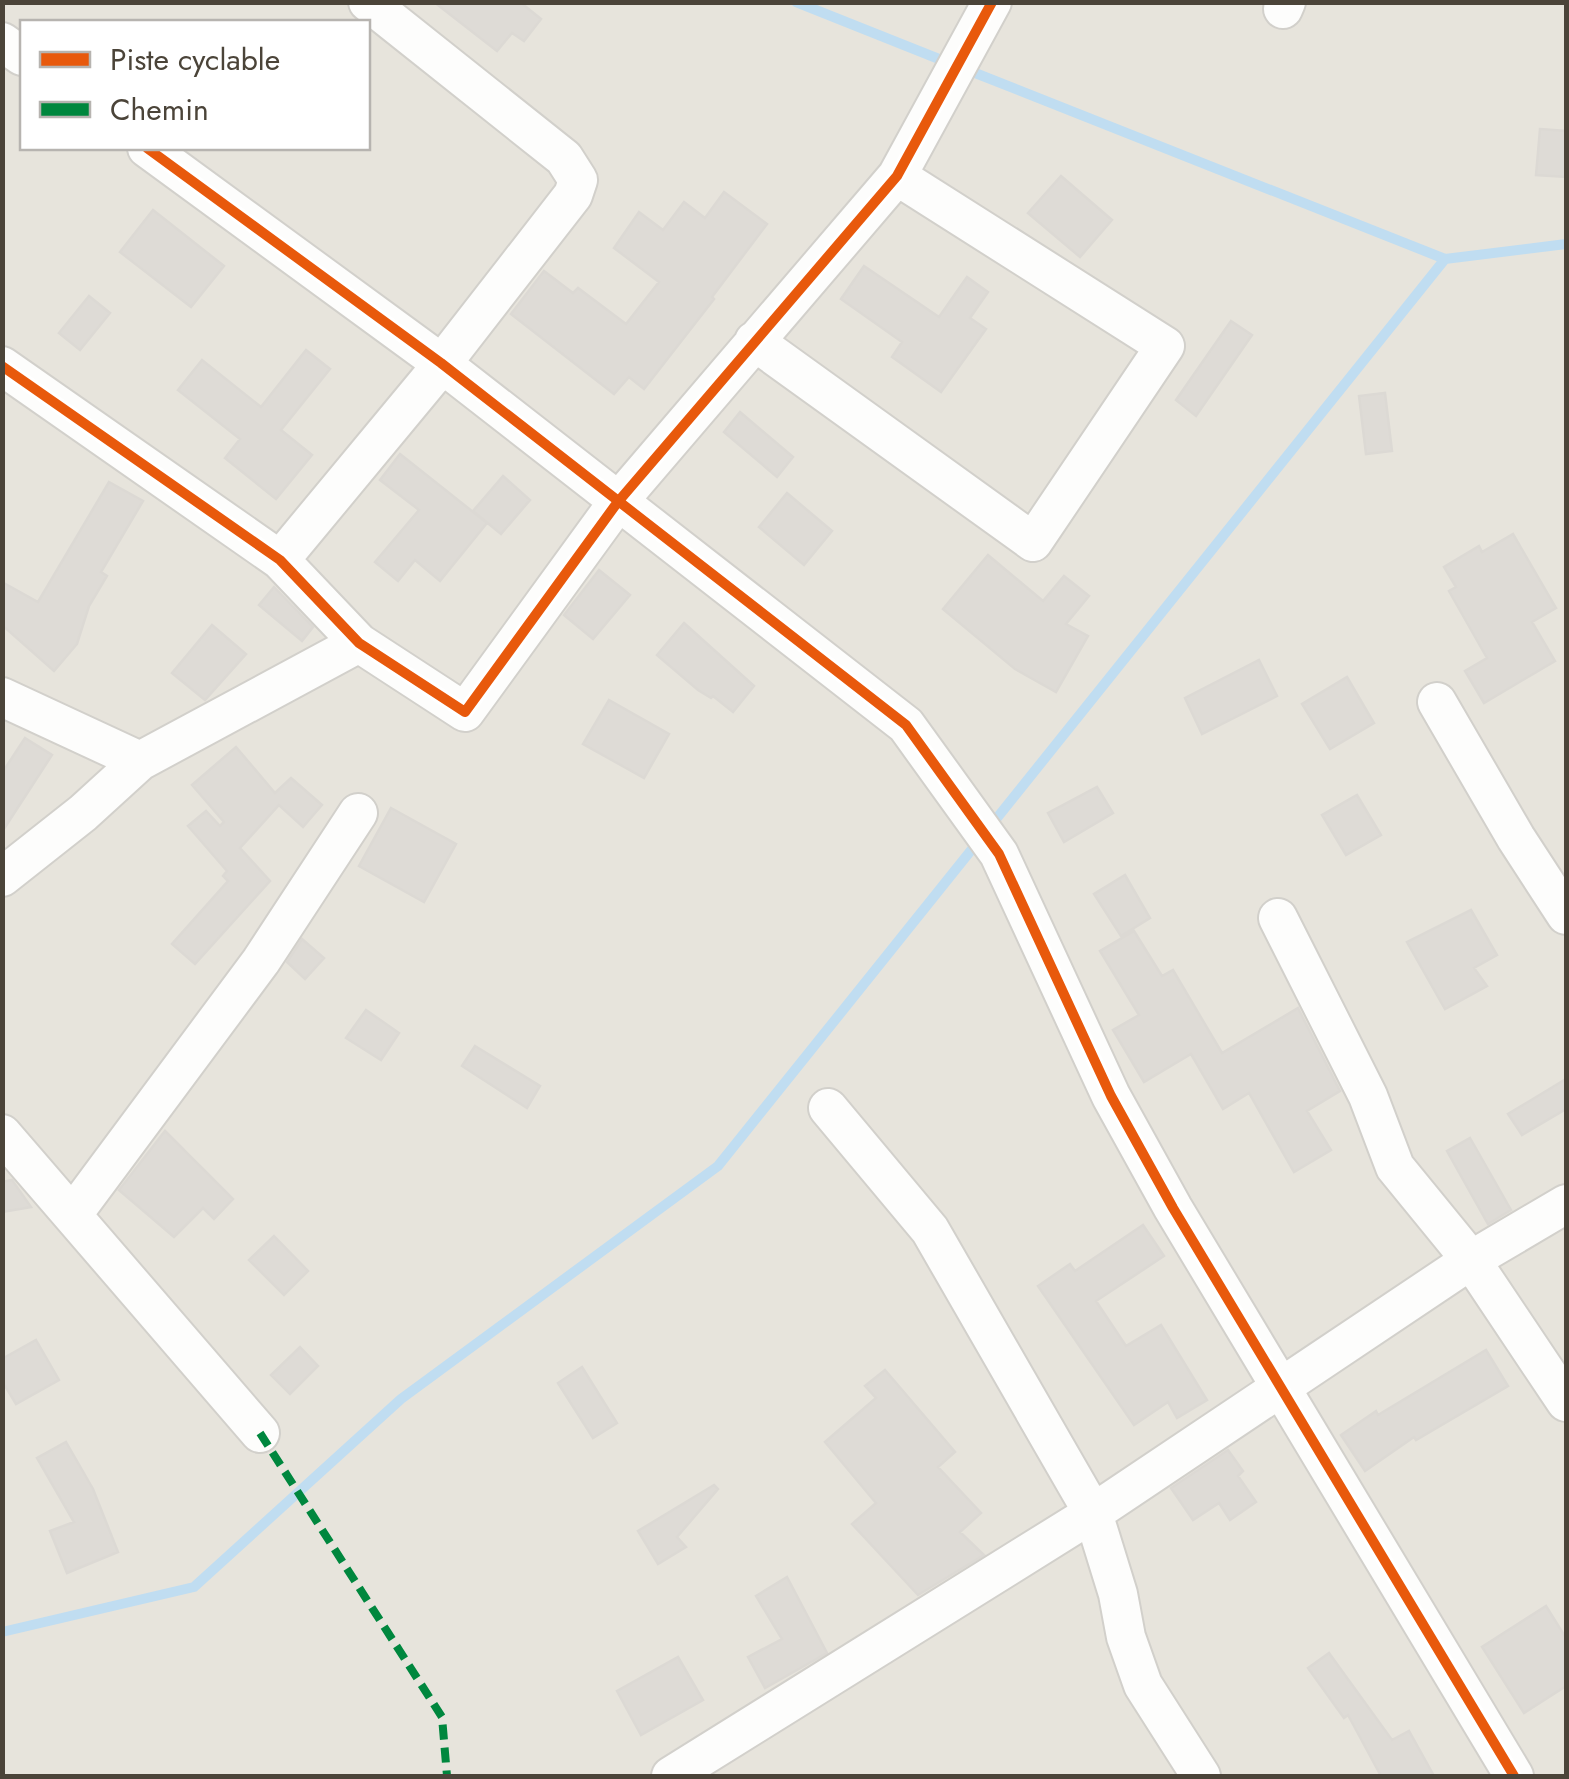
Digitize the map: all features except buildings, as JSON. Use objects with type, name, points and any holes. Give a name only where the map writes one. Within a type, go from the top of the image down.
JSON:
[{"type":"street","points":[[280,560],[573,195],[578,180],[564,158],[368,2]]},
{"type":"street","points":[[2,366],[280,560],[359,643],[465,712],[617,502],[897,176],[992,2]]},
{"type":"street","points":[[150,150],[441,363],[906,725],[998,854],[1111,1096],[1173,1208],[1514,1776]]},
{"type":"street","points":[[754,342],[1033,542],[1166,346],[897,176]]},
{"type":"street","points":[[2,878],[140,760],[359,643]]},
{"type":"street","points":[[2,697],[140,760]]},
{"type":"street","points":[[1437,702],[1516,838],[1566,914]]},
{"type":"street","points":[[73,1214],[261,961],[358,813]]},
{"type":"street","points":[[1278,918],[1368,1096],[1396,1167],[1471,1260],[1566,1402]]},
{"type":"street","points":[[828,1108],[930,1230],[1093,1513],[1143,1685],[1201,1776]]},
{"type":"street","points":[[2,1134],[260,1432]]},
{"type":"street","points":[[671,1776],[1093,1513],[1471,1260],[1566,1204]]},
{"type":"shaded area","points":[[3,3],[1566,3],[1566,1776],[3,1776]]},
{"type":"waterway","points":[[796,2],[949,63]]},
{"type":"waterway","points":[[965,69],[1445,259]]},
{"type":"waterway","points":[[2,1632],[194,1587],[401,1399],[718,1166],[1445,259],[1566,244]]},
{"type":"marked path","points":[[260,1433],[442,1717],[447,1776]]},
{"type":"cycle path","points":[[2,366],[280,560],[359,643],[465,712],[617,503],[897,176],[992,2]]},
{"type":"cycle path","points":[[150,150],[441,363],[906,725],[999,854],[1111,1096],[1173,1208],[1514,1776]]}]
